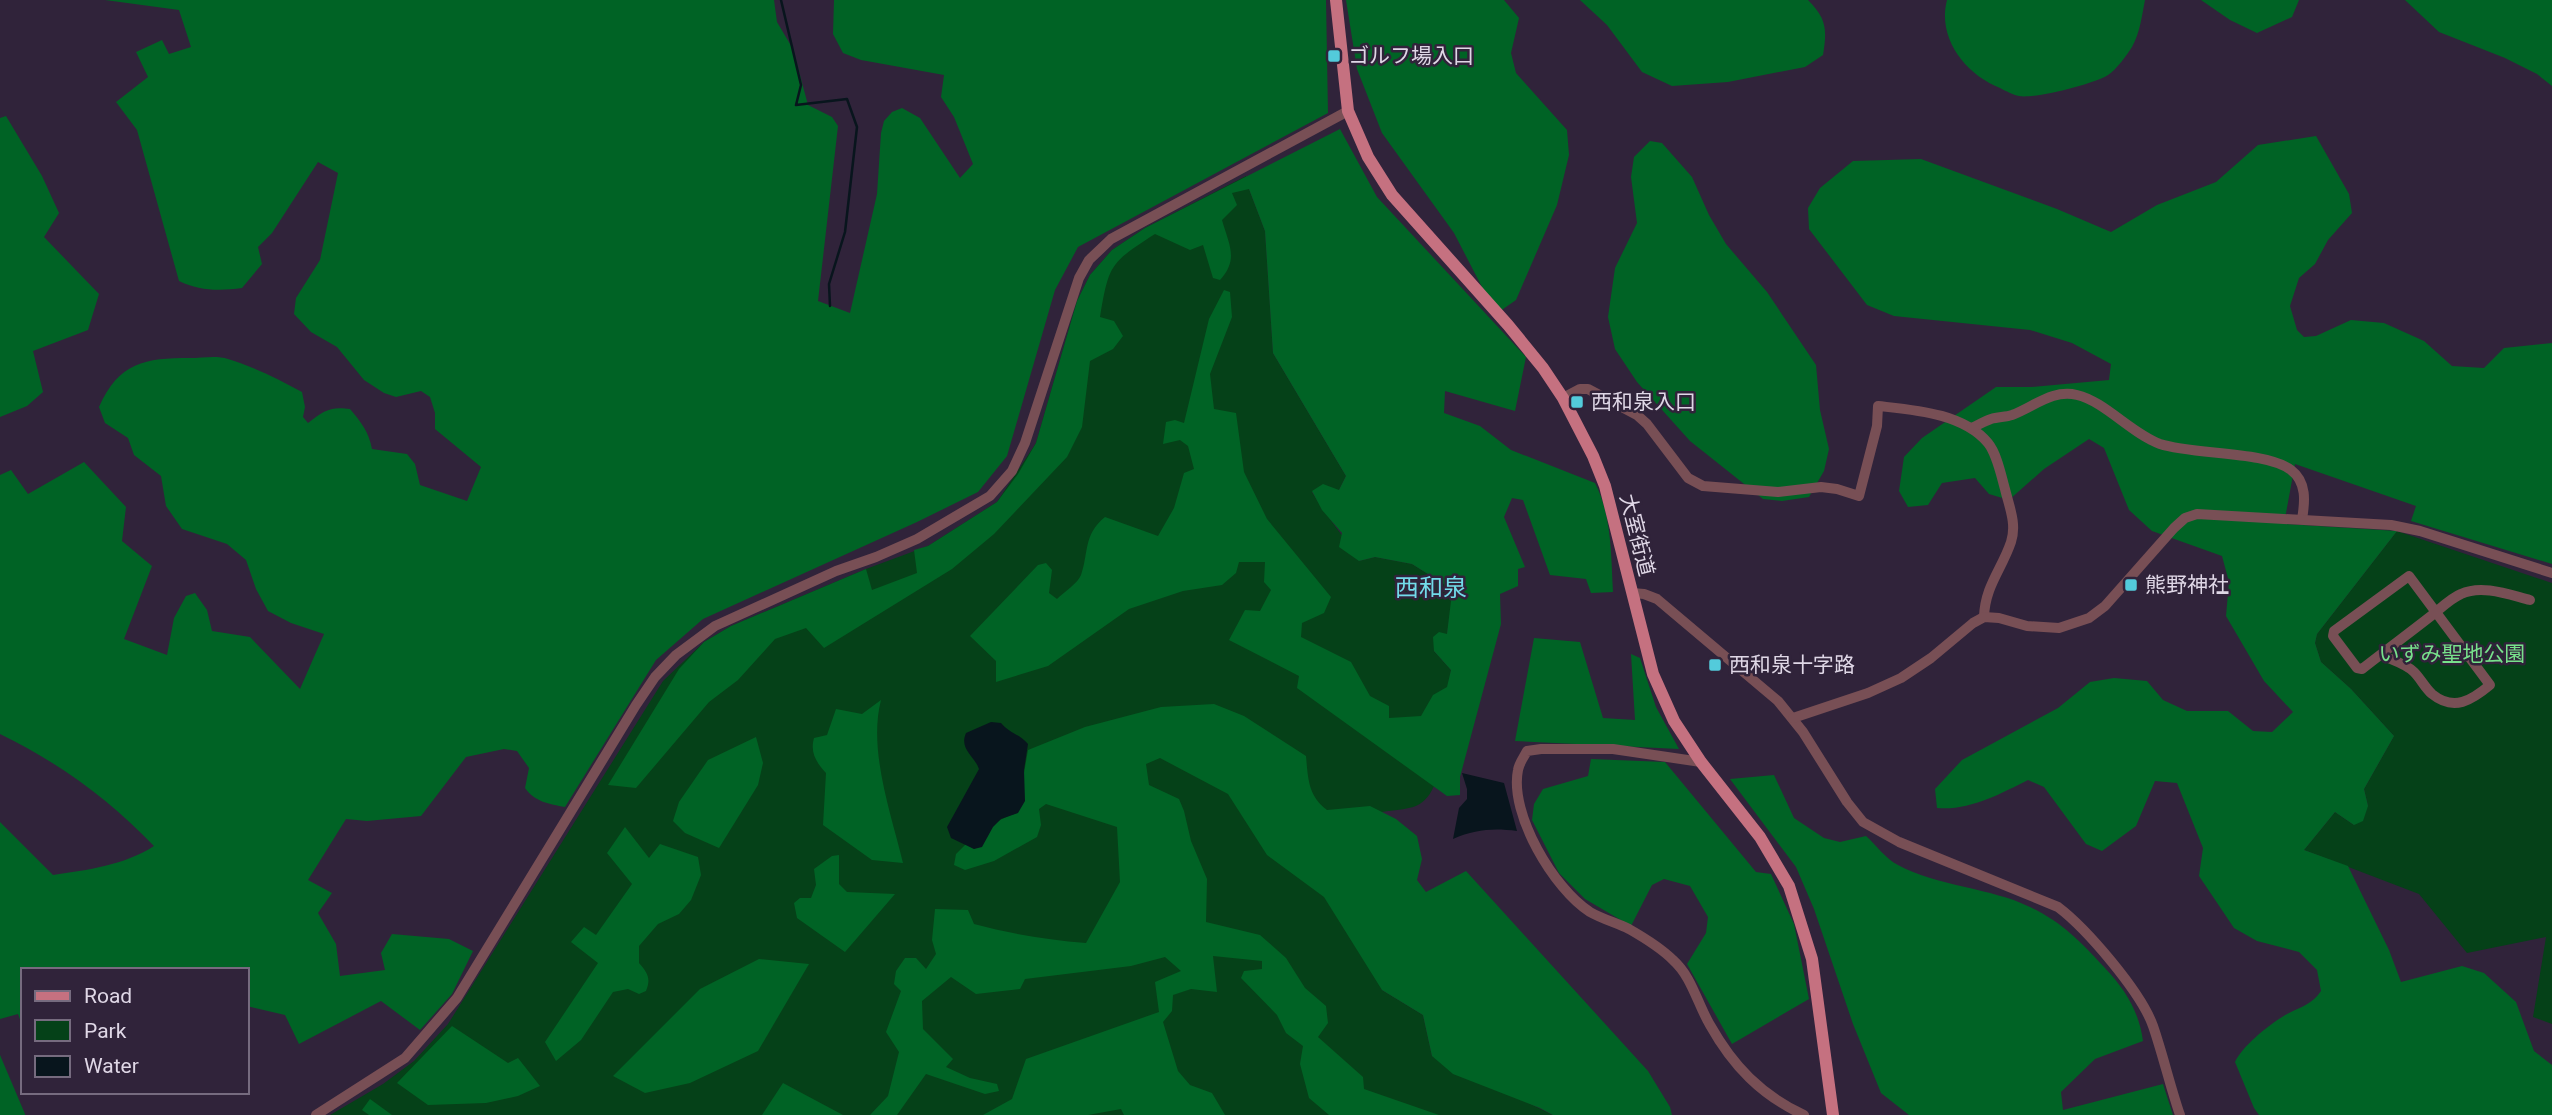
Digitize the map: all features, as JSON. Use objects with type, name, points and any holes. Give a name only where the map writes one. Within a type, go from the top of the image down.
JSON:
[{"type":"main road","name":"大室街道","points":[[1336,0],[1348,111],[1368,157],[1392,195],[1508,325],[1563,398],[1605,486],[1653,674],[1674,721],[1701,762],[1760,837],[1789,886],[1812,959],[1833,1115]]},
{"type":"street","points":[[316,1115],[405,1058],[457,998],[636,705],[655,677],[676,655],[715,626],[825,576],[917,539],[990,496],[1013,471],[1025,443],[1073,293],[1089,260],[1111,239],[1348,111]]},
{"type":"street","points":[[1563,398],[1580,389],[1588,389],[1637,415],[1695,483],[1703,486],[1777,492],[1821,487],[1859,496],[1877,426],[1878,406],[1921,411],[1972,428],[1990,445],[2013,520],[2011,540],[1990,584],[1984,617]]},
{"type":"street","points":[[1972,428],[1991,419],[2012,415],[2042,399],[2056,395],[2077,395],[2142,436],[2159,443],[2179,449],[2282,465],[2300,479],[2305,495],[2302,519]]},
{"type":"street","points":[[1793,718],[1868,693],[1900,678],[1984,617],[2027,626],[2059,628],[2089,618],[2105,607],[2174,528],[2185,518],[2197,514],[2401,527],[2552,573]]},
{"type":"street","points":[[2381,654],[2414,672],[2430,693],[2438,698],[2462,703],[2472,700],[2490,685],[2435,613],[2409,576],[2334,631],[2333,636],[2357,668],[2362,668],[2435,613],[2462,593],[2497,592],[2530,600]]},
{"type":"street","points":[[1632,593],[1657,599],[1778,701],[1793,718],[1847,802],[1863,822],[1899,842],[2058,907],[2075,920],[2144,1007],[2153,1026],[2180,1115]]},
{"type":"street","points":[[1701,762],[1613,749],[1541,749],[1527,751],[1518,767],[1516,783],[1519,800],[1552,875],[1592,913],[1629,929],[1673,959],[1688,978],[1710,1025],[1738,1065],[1763,1092],[1804,1115]]},
{"type":"green space","points":[[105,0],[774,0],[777,22],[793,49],[808,105],[832,117],[838,126],[818,301],[850,313],[877,194],[884,121],[892,112],[902,108],[920,118],[960,178],[973,164],[954,117],[941,97],[944,75],[861,60],[843,53],[833,34],[834,0],[1326,0],[1328,113],[1078,247],[1055,290],[1007,456],[978,492],[703,619],[656,660],[565,807],[543,802],[529,793],[525,788],[529,768],[517,751],[504,749],[466,757],[421,816],[367,821],[346,819],[308,880],[332,893],[318,913],[336,944],[340,976],[385,970],[381,953],[392,934],[449,939],[473,951],[452,994],[420,1030],[381,1001],[299,1044],[285,1015],[248,1006],[248,968],[21,968],[21,1022],[18,1014],[0,1019],[0,822],[53,875],[118,862],[154,846],[120,813],[82,783],[0,734],[0,475],[11,470],[28,494],[84,462],[126,507],[122,541],[152,566],[124,639],[167,655],[174,618],[186,596],[195,593],[207,610],[212,631],[250,637],[300,689],[324,634],[291,623],[268,611],[256,589],[246,560],[227,544],[182,529],[166,506],[161,476],[134,455],[128,438],[105,423],[99,407],[115,380],[135,366],[160,359],[224,358],[257,370],[302,392],[305,407],[303,417],[308,423],[327,410],[350,409],[369,437],[372,449],[407,454],[415,464],[420,485],[467,501],[481,467],[435,429],[435,413],[430,397],[421,391],[396,397],[384,393],[364,380],[337,347],[311,332],[294,314],[296,298],[320,260],[338,173],[318,162],[272,233],[258,247],[262,264],[242,288],[210,289],[179,281],[137,130],[116,102],[148,77],[136,52],[162,40],[169,54],[191,47],[179,10]]},
{"type":"green space","points":[[1346,0],[1504,0],[1519,18],[1511,53],[1516,73],[1567,130],[1569,155],[1557,205],[1516,300],[1496,314],[1454,233],[1382,133],[1357,69]]},
{"type":"green space","points":[[1580,0],[1808,0],[1819,13],[1824,25],[1823,55],[1805,67],[1728,82],[1672,86],[1642,72],[1607,25]]},
{"type":"green space","points":[[1947,0],[2145,0],[2135,42],[2111,73],[2101,79],[2050,93],[2019,96],[1987,82],[1965,64],[1950,41],[1946,28]]},
{"type":"green space","points":[[2201,0],[2299,0],[2292,17],[2257,33],[2230,20]]},
{"type":"green space","points":[[2405,0],[2552,0],[2552,86],[2537,74],[2505,58],[2439,32]]},
{"type":"green space","points":[[6,116],[42,176],[59,213],[44,237],[99,294],[88,330],[33,351],[43,392],[27,406],[0,417],[0,118]]},
{"type":"green space","points":[[1340,129],[1377,197],[1526,357],[1515,411],[1445,391],[1444,413],[1480,426],[1511,450],[1595,483],[1608,522],[1613,592],[1591,593],[1586,579],[1550,575],[1523,500],[1512,498],[1504,517],[1525,567],[1518,569],[1518,586],[1500,594],[1501,624],[1460,777],[1460,795],[1447,796],[1297,688],[1299,676],[1229,640],[1245,610],[1260,611],[1271,590],[1264,582],[1265,562],[1239,562],[1236,573],[1222,585],[1183,591],[1129,609],[1048,666],[996,682],[996,661],[970,636],[1038,565],[1046,563],[1052,570],[1049,593],[1057,599],[1081,575],[1090,537],[1105,517],[1158,536],[1174,508],[1184,473],[1194,469],[1188,446],[1180,440],[1163,444],[1166,422],[1175,420],[1184,423],[1209,319],[1224,290],[1230,292],[1232,317],[1210,374],[1214,409],[1236,413],[1244,472],[1267,519],[1331,597],[1324,613],[1302,623],[1301,637],[1351,662],[1370,696],[1389,706],[1389,718],[1421,716],[1433,695],[1447,687],[1451,670],[1434,651],[1433,637],[1439,632],[1447,634],[1451,601],[1444,584],[1412,564],[1375,557],[1359,561],[1339,547],[1342,533],[1322,510],[1312,491],[1323,484],[1339,490],[1346,476],[1273,353],[1265,231],[1249,189],[1232,193],[1237,205],[1222,220],[1231,258],[1220,280],[1213,278],[1203,245],[1190,250],[1155,234],[1114,266],[1109,275],[1100,317],[1114,321],[1123,336],[1113,349],[1090,361],[1082,427],[1067,457],[994,534],[952,569],[824,648],[806,628],[775,639],[738,680],[709,702],[636,788],[608,785],[679,669],[704,642],[731,626],[866,569],[872,590],[917,573],[914,550],[928,546],[997,502],[1036,443],[1077,301],[1090,275],[1112,250],[1145,228]]},
{"type":"green space","points":[[2316,136],[2349,194],[2352,213],[2328,240],[2315,264],[2299,278],[2290,306],[2297,330],[2304,337],[2316,336],[2351,320],[2384,323],[2424,341],[2452,366],[2484,368],[2504,348],[2552,343],[2552,564],[2411,521],[2416,506],[2295,464],[2284,524],[2397,531],[2317,634],[2315,643],[2321,662],[2351,689],[2394,736],[2364,789],[2368,806],[2363,821],[2354,825],[2335,812],[2304,850],[2348,866],[2389,950],[2401,982],[2462,966],[2484,973],[2516,1002],[2534,1051],[2552,1065],[2552,1115],[2259,1115],[2235,1062],[2244,1048],[2267,1028],[2318,995],[2321,991],[2317,970],[2299,952],[2257,941],[2234,928],[2199,876],[2203,848],[2177,783],[2155,781],[2136,826],[2102,851],[2086,844],[2044,787],[2028,780],[1972,804],[1937,808],[1935,789],[1962,760],[2058,708],[2090,682],[2114,678],[2147,681],[2163,700],[2187,711],[2228,711],[2253,731],[2272,732],[2293,712],[2264,681],[2226,616],[2229,582],[2222,556],[2152,531],[2129,510],[2104,448],[2089,439],[2044,469],[2009,500],[1989,494],[1975,478],[1942,483],[1928,505],[1908,507],[1899,491],[1904,457],[1922,438],[1996,387],[2031,387],[2109,380],[2111,364],[2072,343],[2030,330],[1894,316],[1867,305],[1809,229],[1808,208],[1820,188],[1853,161],[1921,159],[2057,209],[2111,232],[2157,205],[2216,182],[2258,145]]},
{"type":"green space","points":[[1650,141],[1662,143],[1692,177],[1726,244],[1767,292],[1816,365],[1820,410],[1829,449],[1824,471],[1809,497],[1782,501],[1763,499],[1690,441],[1637,382],[1615,349],[1608,317],[1615,268],[1637,223],[1631,177],[1634,157]]},
{"type":"green space","points":[[1246,176],[1265,231],[1273,353],[1346,476],[1339,490],[1312,492],[1359,561],[1375,557],[1412,564],[1444,584],[1452,601],[1447,634],[1434,651],[1451,670],[1434,786],[1425,800],[1413,807],[1382,812],[1382,990],[1423,1015],[1432,1056],[1553,1115],[330,1115],[383,1084],[414,1061],[448,1024],[663,681],[704,642],[731,626],[928,546],[997,502],[1036,443],[1077,301],[1090,275],[1112,250],[1145,228]]},
{"type":"green space","name":"いずみ聖地公園","points":[[2397,531],[2552,583],[2552,1024],[2533,1017],[2546,937],[2467,953],[2419,894],[2304,850],[2335,812],[2354,825],[2368,806],[2364,789],[2394,736],[2351,689],[2321,662],[2315,643],[2317,634]]},
{"type":"green space","points":[[1534,638],[1580,642],[1603,718],[1635,720],[1631,654],[1640,658],[1656,707],[1679,749],[1515,741]]},
{"type":"green space","points":[[881,700],[877,740],[879,760],[903,863],[872,860],[823,825],[826,773],[815,757],[814,738],[827,735],[836,709],[862,714]]},
{"type":"green space","points":[[1214,704],[1244,716],[1306,756],[1313,793],[1327,810],[1370,806],[1396,819],[1417,836],[1422,859],[1417,880],[1426,892],[1466,871],[1648,1071],[1672,1115],[1553,1115],[1453,1074],[1432,1056],[1423,1015],[1382,990],[1324,897],[1267,855],[1228,794],[1160,758],[1146,764],[1149,785],[1179,799],[1184,811],[1191,841],[1207,879],[1206,922],[1260,935],[1286,958],[1305,988],[1326,1006],[1328,1023],[1318,1037],[1363,1077],[1364,1089],[1439,1115],[1329,1115],[1309,1098],[1300,1064],[1303,1046],[1286,1033],[1277,1015],[1241,978],[1244,971],[1262,969],[1262,961],[1213,956],[1217,992],[1191,989],[1173,995],[1172,1011],[1163,1022],[1178,1071],[1190,1085],[1212,1093],[1225,1115],[1124,1115],[1121,1109],[1088,1115],[983,1115],[1012,1099],[1026,1059],[1159,1012],[1155,982],[1181,971],[1165,957],[1131,966],[1025,979],[1020,989],[976,994],[951,977],[922,1001],[923,1029],[953,1059],[946,1067],[970,1078],[997,1084],[999,1091],[985,1094],[926,1074],[897,1115],[870,1115],[888,1096],[899,1052],[886,1032],[901,991],[894,984],[896,971],[905,958],[916,958],[926,969],[936,954],[932,940],[935,909],[968,910],[974,924],[1002,931],[1086,943],[1120,882],[1117,827],[1046,804],[1039,809],[1041,825],[1037,837],[994,861],[965,870],[954,865],[956,854],[966,844],[974,849],[978,847],[995,824],[1017,813],[1028,750],[1085,727],[1161,707]]},
{"type":"green space","points":[[756,737],[763,763],[758,785],[719,848],[685,833],[673,821],[679,802],[708,760]]},
{"type":"green space","points":[[1591,759],[1665,762],[1756,872],[1771,874],[1794,924],[1809,999],[1732,1044],[1687,964],[1706,933],[1708,917],[1690,886],[1664,879],[1652,885],[1631,926],[1585,899],[1559,873],[1532,820],[1534,804],[1543,789],[1588,776]]},
{"type":"green space","points":[[1774,775],[1794,818],[1824,838],[1840,842],[1866,836],[1898,865],[1929,878],[2015,901],[2052,919],[2070,933],[2125,992],[2138,1020],[2143,1041],[2095,1059],[2061,1092],[2063,1110],[2163,1084],[2173,1115],[1909,1115],[1881,1093],[1796,867],[1730,779]]},
{"type":"green space","points":[[625,827],[649,858],[660,844],[698,857],[701,875],[691,900],[679,914],[658,924],[639,946],[639,963],[648,980],[646,991],[639,994],[628,989],[613,992],[581,1040],[556,1061],[545,1042],[598,963],[571,942],[584,927],[596,935],[632,884],[607,853]]},
{"type":"green space","points":[[839,855],[839,884],[847,892],[895,894],[845,952],[797,918],[794,903],[800,898],[811,898],[816,885],[814,869],[832,856]]},
{"type":"green space","points":[[759,959],[809,964],[758,1051],[690,1083],[645,1093],[613,1076],[700,989]]},
{"type":"green space","points":[[452,1026],[508,1063],[518,1058],[540,1086],[518,1096],[486,1103],[428,1105],[397,1083]]},
{"type":"green space","points":[[0,1055],[25,1114],[25,1115],[0,1115]]},
{"type":"green space","points":[[783,1083],[843,1115],[762,1115]]},
{"type":"green space","points":[[370,1099],[392,1115],[369,1115],[362,1110]]},
{"type":"water","points":[[991,722],[1001,723],[1028,744],[1024,770],[1025,801],[1018,813],[1001,819],[993,827],[982,847],[974,849],[951,838],[947,827],[979,769],[964,743],[966,733]]},
{"type":"water","points":[[1462,773],[1504,783],[1517,831],[1485,830],[1453,839],[1459,808],[1467,799]]},
{"type":"waterway","points":[[781,0],[801,85],[796,105],[847,99],[857,127],[845,232],[829,284],[830,306]]},
{"type":"place","name":"ゴルフ場入口","points":[[1334,56]]},
{"type":"place","name":"西和泉入口","points":[[1577,402]]},
{"type":"place","name":"熊野神社","points":[[2131,585]]},
{"type":"place","name":"西和泉十字路","points":[[1715,665]]},
{"type":"district","name":"西和泉","points":[[1431,588]]}]
